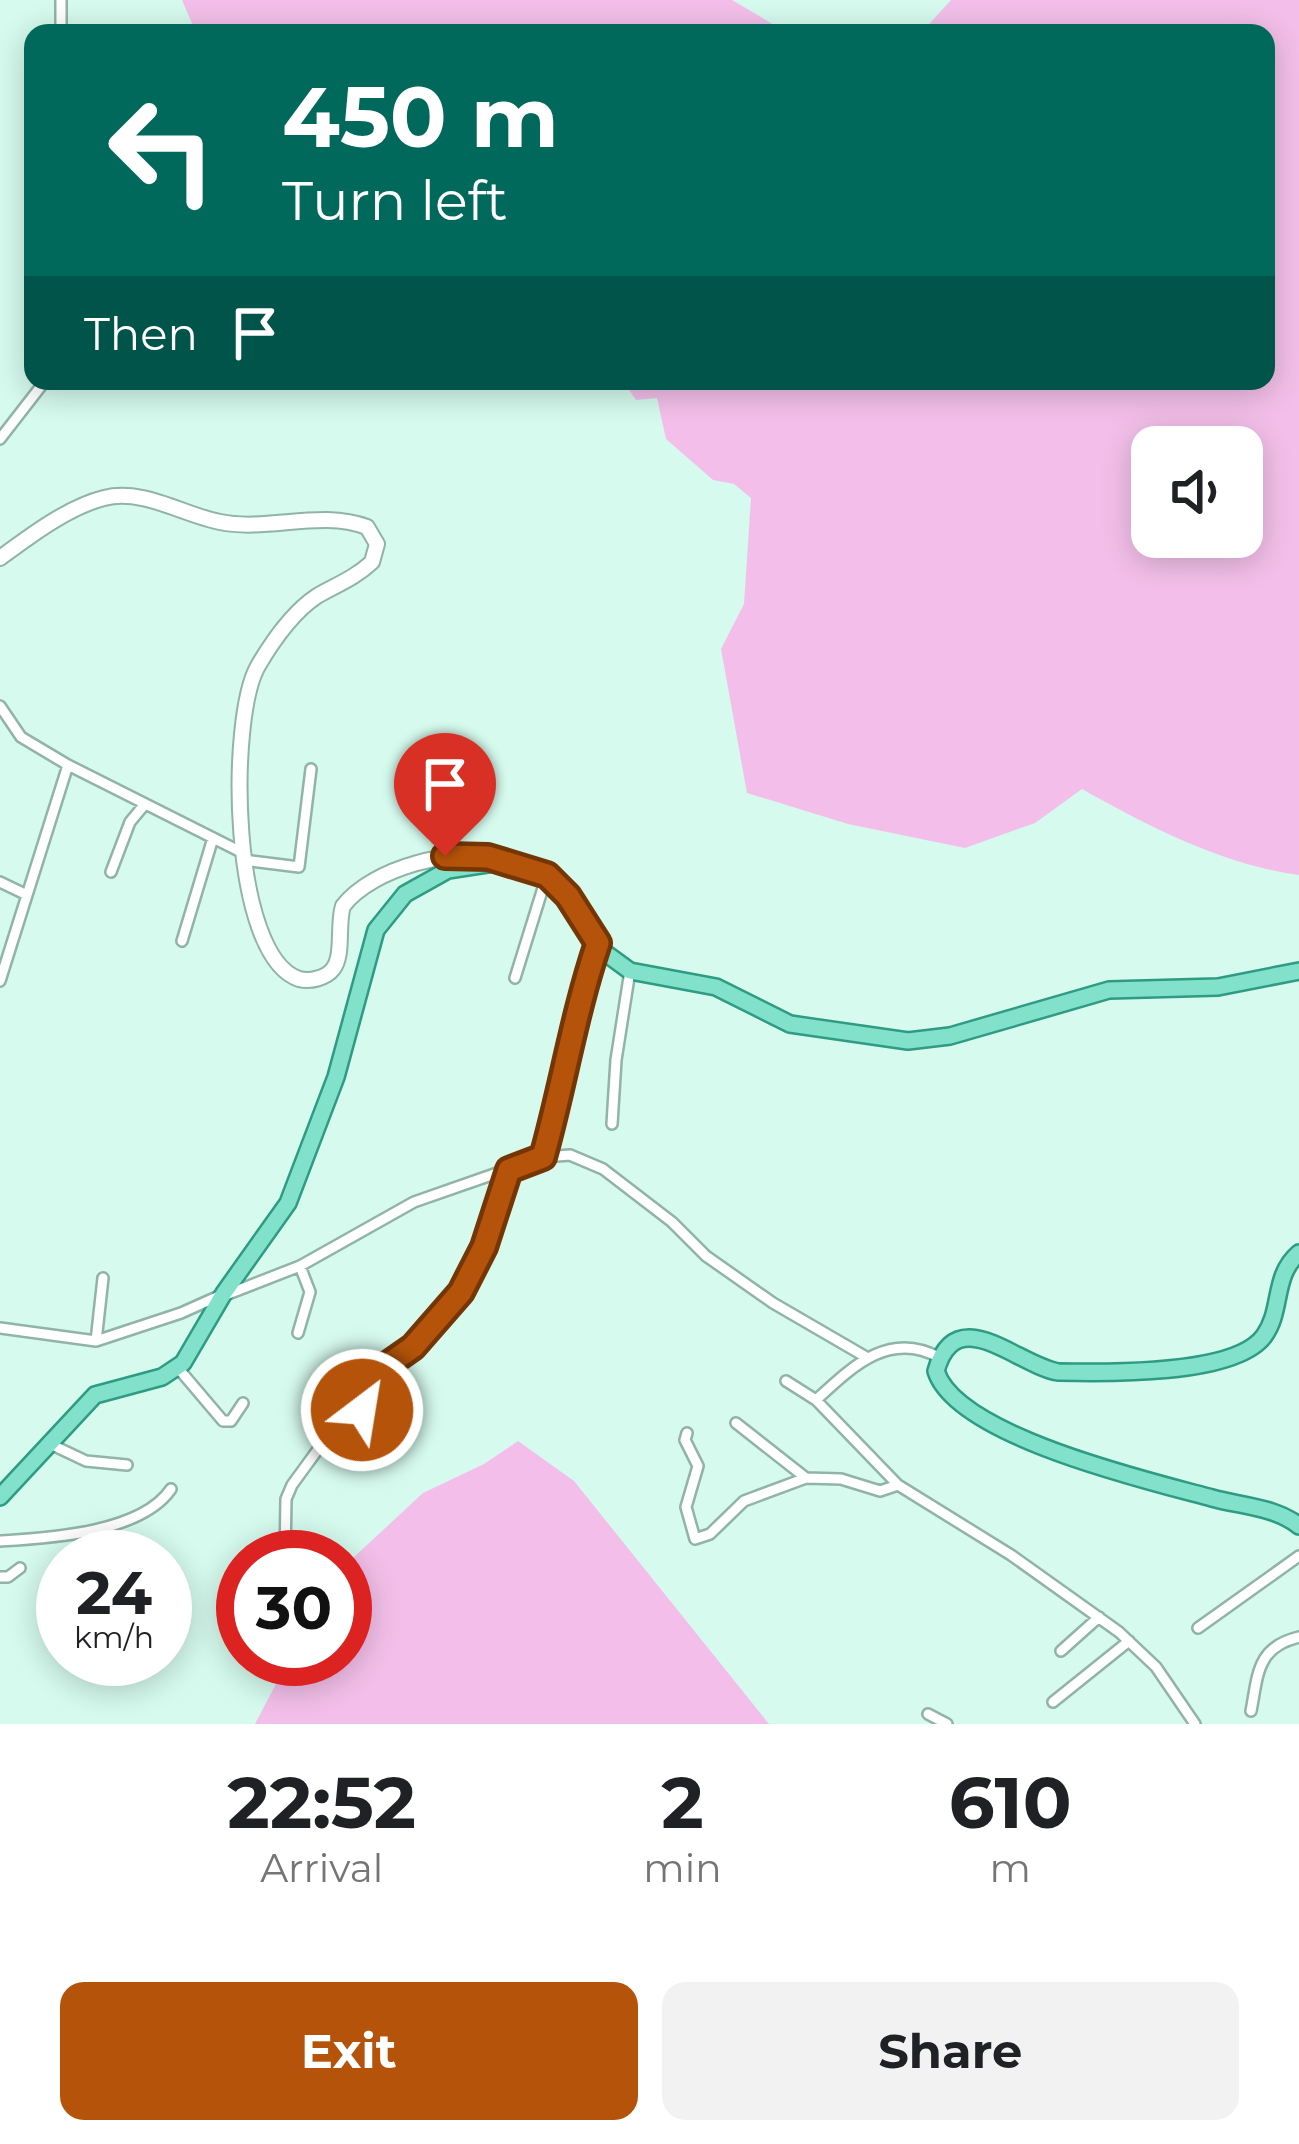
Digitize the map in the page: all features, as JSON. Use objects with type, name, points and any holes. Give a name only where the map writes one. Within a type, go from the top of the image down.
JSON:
[{"type":"main road","points":[[0,558],[80,507],[123,496],[220,523],[337,520],[355,522],[374,534],[372,562],[301,609],[257,668],[245,706],[243,857],[248,896],[267,944],[293,976],[310,980],[334,968],[343,906],[369,884],[445,856],[475,855],[547,875],[568,896],[612,960],[630,971],[716,987],[790,1024],[908,1041],[950,1036],[1109,990],[1218,987],[1299,971]]},
{"type":"main road","points":[[0,1497],[95,1395],[154,1380],[178,1368],[278,1221],[305,1162],[337,1077],[371,942],[381,921],[405,894],[427,880],[448,870],[500,862]]},
{"type":"main road","points":[[1299,1252],[1281,1276],[1267,1333],[1231,1356],[1153,1371],[1058,1372],[1042,1369],[983,1339],[964,1338],[947,1347],[936,1371],[951,1398],[996,1427],[1137,1476],[1263,1509],[1299,1526]]},
{"type":"street","points":[[0,439],[39,390]]},
{"type":"street","points":[[0,706],[21,737],[243,857],[299,867],[311,769]]},
{"type":"street","points":[[0,979],[68,765]]},
{"type":"street","points":[[111,872],[122,837],[145,804]]},
{"type":"street","points":[[182,941],[213,838]]},
{"type":"street","points":[[514,978],[547,875]]},
{"type":"street","points":[[0,882],[27,895]]},
{"type":"street","points":[[0,931],[14,935]]},
{"type":"street","points":[[543,1157],[569,1060],[574,1016],[598,943]]},
{"type":"street","points":[[612,1124],[630,971]]},
{"type":"street","points":[[0,1328],[96,1341],[300,1266],[414,1202],[543,1157],[570,1155],[596,1164],[672,1222],[706,1256],[773,1303],[866,1357]]},
{"type":"street","points":[[287,1530],[285,1505],[292,1485],[327,1437],[356,1420],[373,1375],[413,1347],[461,1292],[484,1247],[509,1170]]},
{"type":"street","points":[[298,1333],[310,1292],[300,1266]]},
{"type":"street","points":[[96,1341],[103,1278]]},
{"type":"street","points":[[816,1400],[866,1357],[901,1348],[926,1350],[940,1358]]},
{"type":"street","points":[[178,1368],[223,1421],[231,1421],[243,1403]]},
{"type":"street","points":[[786,1381],[816,1400],[898,1485],[1011,1555],[1129,1641],[1156,1667],[1195,1724]]},
{"type":"street","points":[[736,1423],[806,1478]]},
{"type":"street","points":[[687,1433],[685,1440],[698,1466],[686,1507],[695,1539],[710,1534],[744,1501],[806,1478],[841,1479],[880,1491],[898,1485]]},
{"type":"street","points":[[48,1443],[86,1461],[127,1465]]},
{"type":"street","points":[[0,1541],[106,1527],[137,1516],[171,1489]]},
{"type":"street","points":[[1198,1628],[1299,1556]]},
{"type":"street","points":[[0,1576],[8,1577],[20,1568]]},
{"type":"street","points":[[1061,1651],[1099,1617]]},
{"type":"street","points":[[1251,1711],[1252,1685],[1270,1651],[1299,1637]]},
{"type":"street","points":[[1053,1702],[1129,1641]]},
{"type":"street","points":[[928,1714],[947,1724]]},
{"type":"shaded area","points":[[182,0],[732,0],[772,24],[192,24]]},
{"type":"shaded area","points":[[951,0],[1299,0],[1299,875],[1214,853],[1082,789],[1035,823],[965,848],[848,824],[747,793],[721,649],[744,604],[751,498],[734,484],[713,480],[666,439],[657,398],[636,400],[629,390],[1275,390],[1275,24],[929,24]]},
{"type":"shaded area","points":[[518,1441],[574,1481],[769,1724],[255,1724],[275,1686],[372,1686],[372,1540],[423,1493],[484,1464]]},
{"type":"route","points":[[362,1410],[373,1375],[413,1347],[461,1292],[484,1247],[509,1170],[543,1157],[569,1060],[574,1016],[598,943],[568,896],[547,875],[488,857],[445,856]]}]
